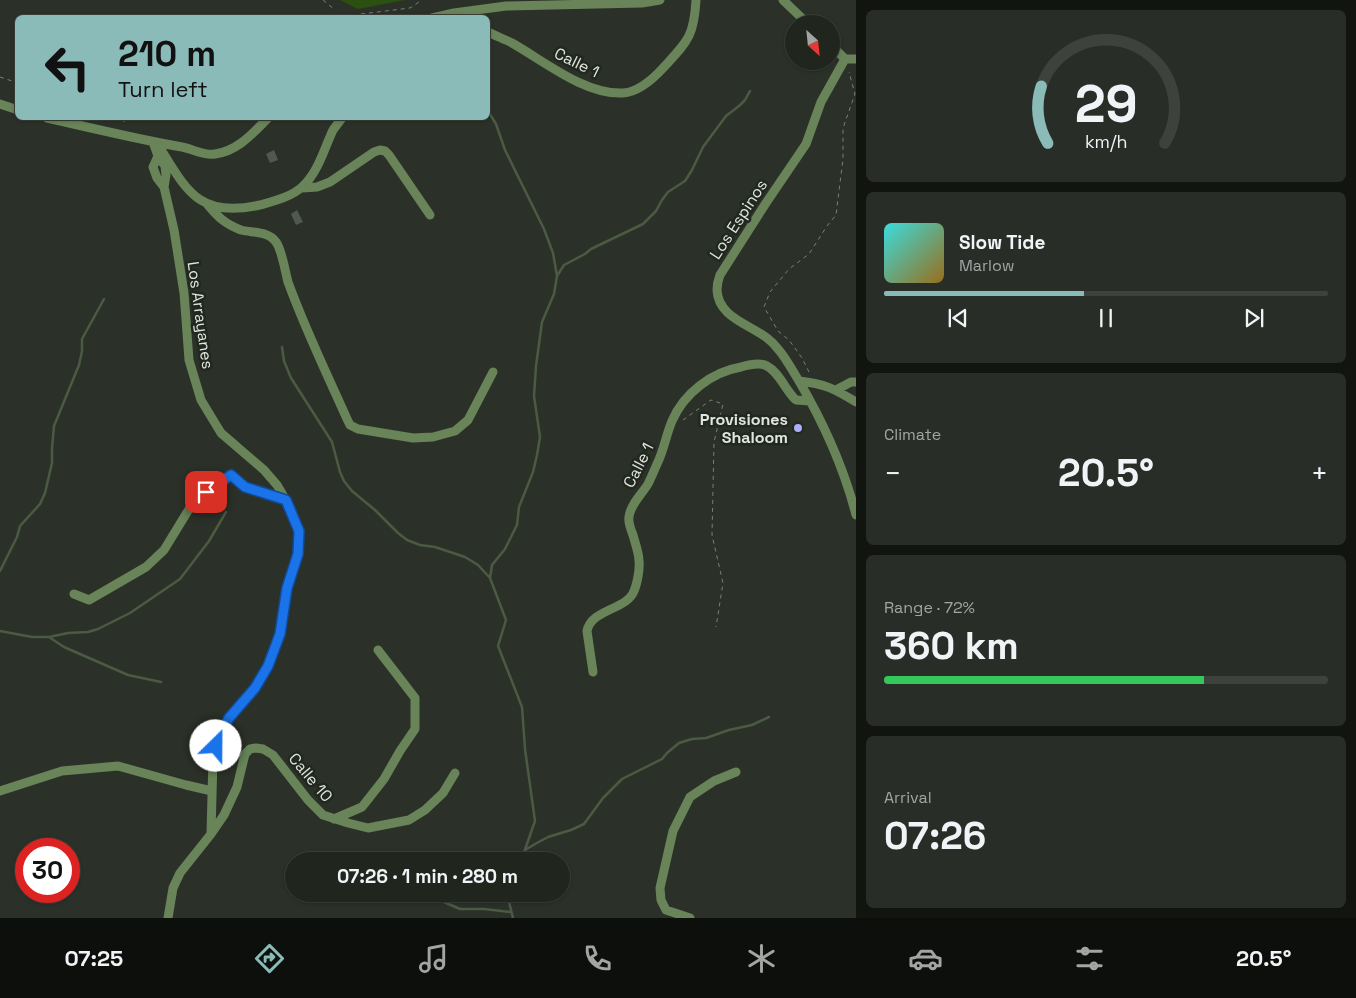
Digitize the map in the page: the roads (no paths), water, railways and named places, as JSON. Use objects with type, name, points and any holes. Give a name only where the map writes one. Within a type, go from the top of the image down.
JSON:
[{"type":"street","points":[[445,15],[506,6],[642,3],[660,0]]},
{"type":"street","name":"Calle 1","points":[[490,33],[510,42],[576,82],[612,92],[624,93],[638,89],[657,75],[686,43],[695,19],[696,0]]},
{"type":"street","points":[[783,0],[799,15]]},
{"type":"street","points":[[840,54],[845,59],[856,60]]},
{"type":"street","name":"Los Espinos","points":[[845,59],[822,102],[806,144],[720,275],[717,288],[718,298],[722,307],[730,315],[768,338],[779,350],[799,381],[834,450],[852,497],[856,515]]},
{"type":"street","points":[[0,104],[15,109]]},
{"type":"street","points":[[55,120],[126,137],[187,148],[204,154],[226,151],[243,142],[266,120]]},
{"type":"street","points":[[208,205],[224,209],[242,209],[286,197],[302,188],[311,178],[334,129],[341,120]]},
{"type":"street","points":[[155,142],[192,194],[208,205],[221,220],[241,230],[270,236],[276,242],[288,280],[350,425],[358,429],[413,438],[433,437],[455,431],[468,420],[493,372]]},
{"type":"street","name":"Los Arrayanes","points":[[155,142],[158,156],[165,166],[164,187],[174,230],[184,293],[189,360],[201,400],[221,433],[264,470],[278,485],[299,531],[298,554],[287,588],[280,634],[268,666],[255,688],[229,718],[219,736],[213,757],[210,834]]},
{"type":"street","points":[[302,188],[330,182],[374,152],[380,150],[384,151],[392,159],[430,215]]},
{"type":"street","name":"Calle 1","points":[[593,672],[587,631],[588,624],[628,599],[634,593],[639,561],[628,517],[658,463],[672,420],[679,409],[705,381],[733,368],[749,365],[765,365],[772,370],[790,395],[796,400],[810,401]]},
{"type":"street","points":[[799,381],[821,384],[836,390],[856,402]]},
{"type":"street","points":[[836,390],[851,382],[856,382]]},
{"type":"street","points":[[74,594],[89,600],[146,567],[164,550],[194,501],[231,475],[245,487],[286,500]]},
{"type":"street","points":[[334,819],[362,807],[384,779],[415,728],[415,698],[378,650]]},
{"type":"street","name":"Calle 10","points":[[210,834],[224,815],[237,787],[245,754],[250,749],[263,749],[273,755],[323,815],[348,824],[368,828],[409,820],[425,810],[443,793],[455,773]]},
{"type":"street","points":[[0,792],[62,771],[118,766],[212,791]]},
{"type":"street","points":[[690,918],[666,910],[662,900],[660,888],[673,831],[690,797],[714,780],[736,772]]},
{"type":"street","points":[[168,918],[173,888],[180,873],[210,834]]},
{"type":"waterway","points":[[557,276],[564,265],[591,249],[643,224],[656,211],[668,192],[685,181],[703,147],[726,116],[745,100],[750,91]]},
{"type":"waterway","points":[[490,114],[496,124],[505,150],[544,229],[553,253],[557,276],[554,294],[542,322],[536,366],[534,396],[540,437],[537,455],[533,472],[519,507],[517,525],[505,549],[492,565],[490,578],[506,620],[498,646],[522,707],[525,749],[535,821],[524,852]]},
{"type":"waterway","points":[[0,571],[17,537],[20,526],[40,504],[45,493],[52,463],[54,426],[79,365],[82,339],[104,299]]},
{"type":"waterway","points":[[282,347],[284,361],[291,378],[332,442],[340,472],[352,491],[407,540],[465,557],[478,565],[490,578]]},
{"type":"waterway","points":[[0,631],[32,637],[49,637],[68,633],[88,632],[130,613],[180,579],[209,541],[226,512]]},
{"type":"waterway","points":[[49,637],[64,647],[128,675],[161,682]]},
{"type":"waterway","points":[[525,850],[548,837],[584,824],[603,798],[622,779],[662,759],[679,743],[692,739],[706,738],[752,725],[769,717]]},
{"type":"waterway","points":[[444,902],[460,909],[511,912]]},
{"type":"waterway","points":[[509,902],[513,918]]},
{"type":"place","name":"Provisiones Shaloom","points":[[798,428]]}]
